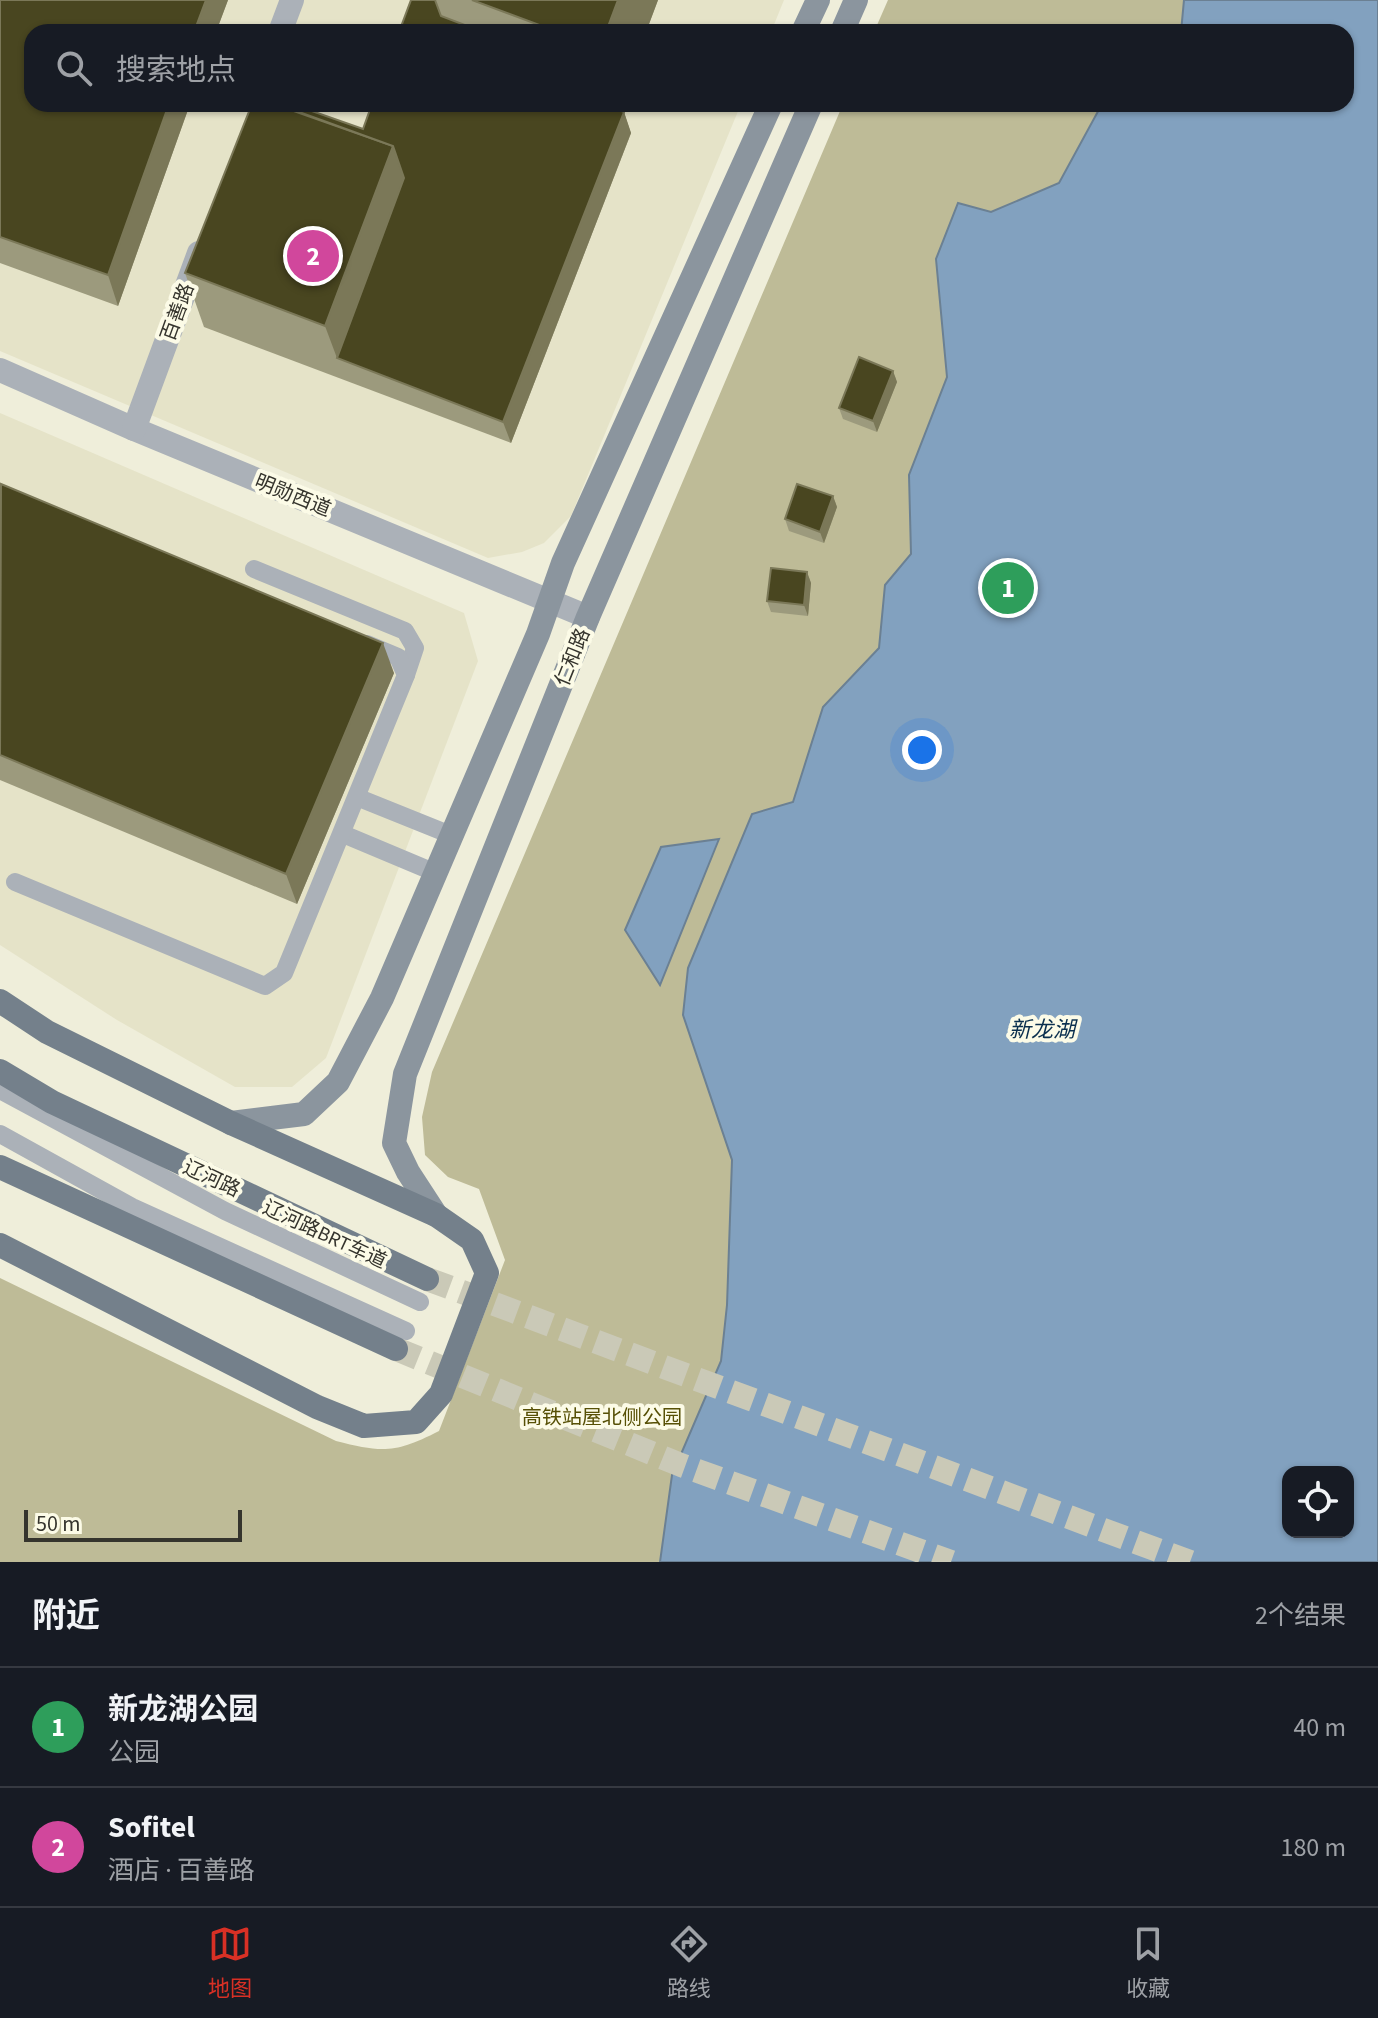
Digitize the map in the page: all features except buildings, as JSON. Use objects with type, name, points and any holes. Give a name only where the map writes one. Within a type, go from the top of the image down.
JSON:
[{"type":"main road","points":[[0,1001],[47,1032],[231,1123],[436,1215],[472,1240],[487,1273],[441,1394],[416,1422],[364,1426],[317,1407],[0,1245]]},
{"type":"main road","name":"辽河路","points":[[0,1071],[52,1102],[423,1291]]},
{"type":"main road","points":[[0,1167],[401,1340]]},
{"type":"street","points":[[283,24],[292,0]]},
{"type":"street","points":[[807,24],[818,0]]},
{"type":"street","points":[[846,24],[856,0]]},
{"type":"street","name":"仁和路","points":[[231,1123],[304,1114],[338,1082],[382,998],[551,601],[563,563],[767,112]]},
{"type":"street","name":"仁和路","points":[[436,1215],[408,1172],[394,1143],[405,1074],[588,617],[808,112]]},
{"type":"street","name":"百善路","points":[[134,429],[205,237]]},
{"type":"street","name":"明勋西道","points":[[0,370],[134,429],[588,617]]},
{"type":"lane","points":[[15,882],[265,986],[284,973],[359,798],[415,648],[405,631],[254,569]]},
{"type":"lane","points":[[354,639],[398,657],[406,675]]},
{"type":"lane","points":[[359,798],[451,835]]},
{"type":"lane","points":[[343,834],[436,873]]},
{"type":"lane","name":"辽河路BRT车道","points":[[0,1090],[225,1211],[423,1291]]},
{"type":"lane","points":[[0,1134],[132,1207],[401,1340]]},
{"type":"shaded area","points":[[0,0],[784,0],[774,24],[24,24],[24,112],[738,112],[571,516],[544,543],[522,552],[488,558],[0,351]]},
{"type":"shaded area","points":[[0,413],[464,613],[478,661],[326,1058],[292,1087],[235,1087],[117,1020],[0,945]]},
{"type":"green space","name":"新龙湖","points":[[888,0],[1378,0],[1378,1562],[0,1562],[0,1278],[336,1441],[366,1448],[389,1449],[411,1444],[439,1431],[505,1260],[479,1189],[448,1177],[425,1155],[422,1117],[432,1072],[840,112],[1354,112],[1354,24],[878,24]]},
{"type":"water","name":"新龙湖","points":[[1184,0],[1378,0],[1378,1562],[660,1562],[672,1475],[721,1361],[727,1305],[732,1160],[683,1015],[688,968],[752,814],[793,802],[823,707],[879,648],[885,585],[911,554],[909,475],[947,377],[936,259],[958,203],[991,212],[1059,183],[1098,112],[1354,112],[1354,24],[1182,24]]},
{"type":"water","points":[[719,839],[660,985],[625,930],[661,847]]},
{"type":"tunnel","points":[[427,1279],[1190,1562]]},
{"type":"tunnel","points":[[396,1349],[681,1465],[951,1562]]},
{"type":"place","name":"Sofitel","points":[[313,256]]},
{"type":"place","name":"新龙湖公园","points":[[1008,588]]},
{"type":"park label","name":"高铁站屋北侧公园","points":[[602,1417]]}]
